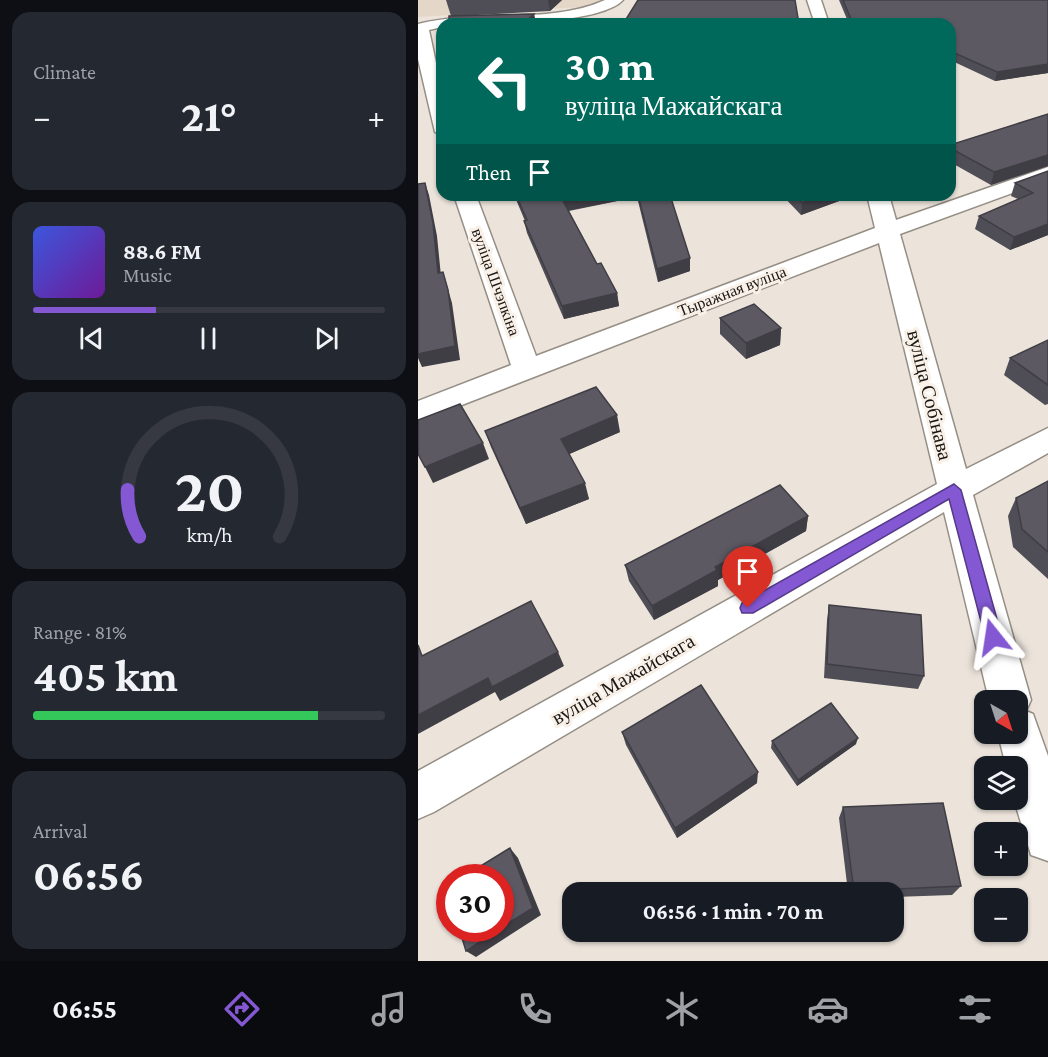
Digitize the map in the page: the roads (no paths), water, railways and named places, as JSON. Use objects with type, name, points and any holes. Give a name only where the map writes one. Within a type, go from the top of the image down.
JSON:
[{"type":"street","points":[[482,18],[580,11],[616,0]]},
{"type":"street","points":[[814,0],[820,18]]},
{"type":"street","points":[[434,115],[420,33],[422,27],[436,24]]},
{"type":"street","name":"Тыражная вуліца","points":[[418,412],[888,231],[1048,173]]},
{"type":"street","name":"вуліца Шчэпкіна","points":[[467,201],[527,369]]},
{"type":"street","name":"вуліца Собінава","points":[[880,201],[1007,690]]},
{"type":"street","name":"вуліца Мажайскага","points":[[418,796],[954,490],[1048,439]]},
{"type":"street","points":[[1022,744],[1048,838]]}]
